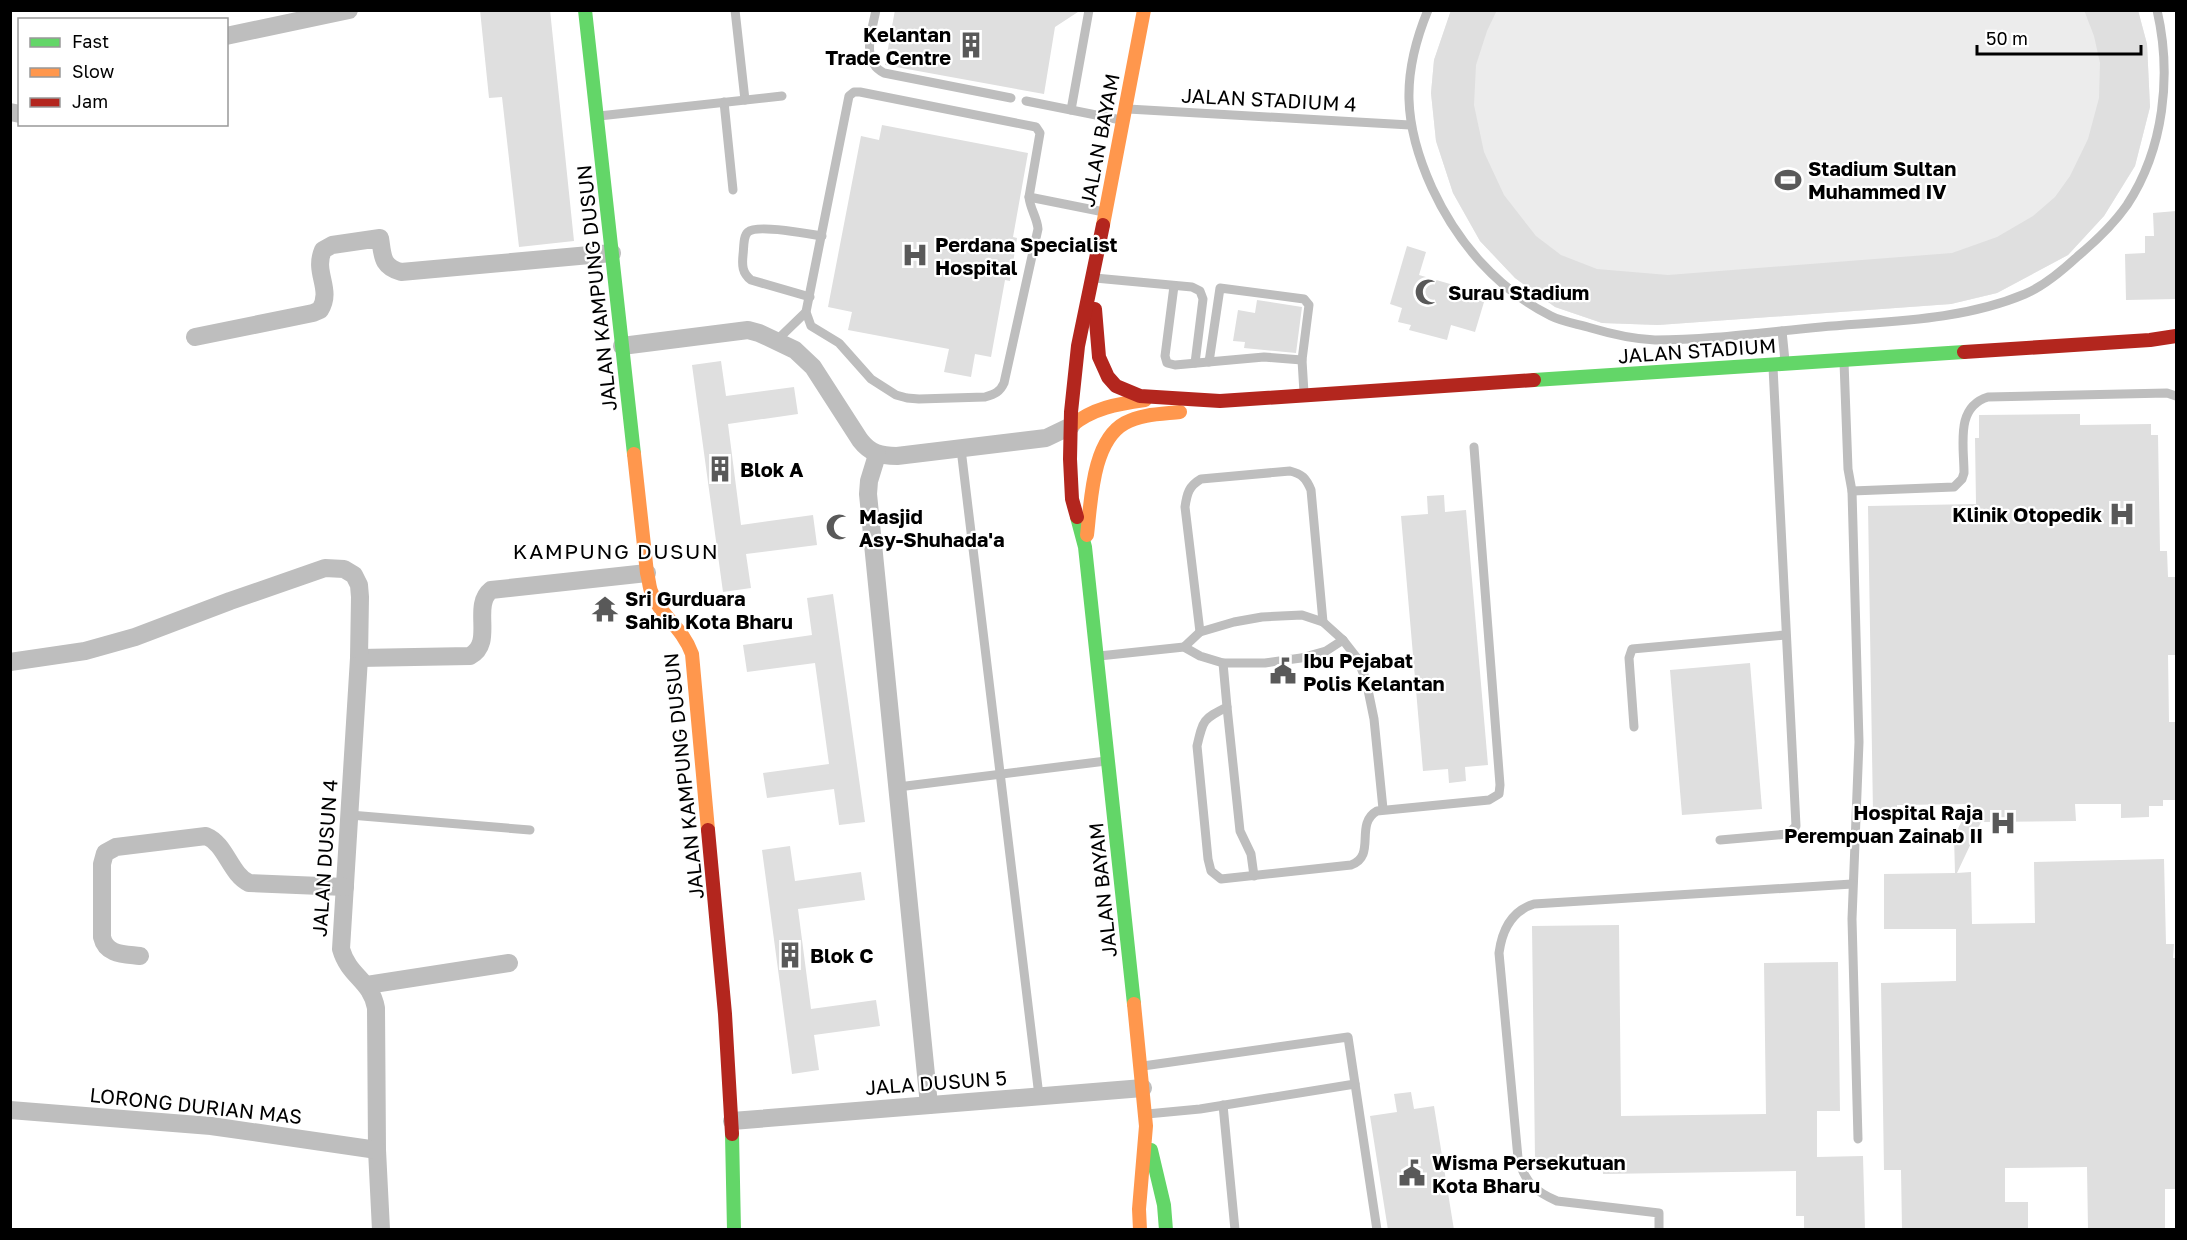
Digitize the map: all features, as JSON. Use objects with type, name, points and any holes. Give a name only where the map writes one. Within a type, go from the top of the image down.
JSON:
[{"type":"street","points":[[228,36],[349,10]]},
{"type":"street","name":"JALAN KAMPUNG DUSUN","points":[[585,10],[647,573],[651,592],[689,640],[693,654],[725,1014],[732,1121],[734,1230]]},
{"type":"street","name":"JALAN BAYAM","points":[[1140,1230],[1139,1209],[1145,1120],[1143,1088],[1085,547],[1072,499],[1071,426],[1078,346],[1094,278],[1144,10]]},
{"type":"street","points":[[195,337],[313,314],[320,310],[326,297],[318,261],[323,249],[332,245],[380,238],[384,260],[390,269],[401,272],[612,253]]},
{"type":"street","name":"JALAN BAYAM","points":[[1094,278],[1098,345],[1106,376],[1129,394],[1154,399],[1194,398],[1220,401]]},
{"type":"street","points":[[622,346],[737,330],[759,333],[805,358],[866,448],[877,454],[897,456],[1046,438],[1071,426],[1088,412],[1110,405],[1154,399]]},
{"type":"street","name":"JALAN STADIUM","points":[[1220,401],[2139,341],[2176,336]]},
{"type":"street","name":"JALAN BAYAM","points":[[1085,547],[1096,473],[1101,452],[1110,435],[1122,424],[1137,417],[1194,411],[1220,401]]},
{"type":"street","points":[[877,454],[869,481],[868,494],[929,1105]]},
{"type":"street","name":"JALAN DUSUN 4","points":[[10,662],[85,651],[125,640],[325,568],[344,568],[354,575],[359,585],[360,658],[341,949],[352,973],[367,985],[374,996],[376,1008],[377,1149],[381,1230]]},
{"type":"street","points":[[360,658],[470,656],[476,653],[482,641],[483,599],[491,590],[647,573]]},
{"type":"street","points":[[140,956],[111,951],[106,947],[102,937],[103,858],[105,853],[116,847],[206,836],[216,842],[249,883],[345,887]]},
{"type":"street","points":[[367,985],[509,963]]},
{"type":"street","name":"JALA DUSUN 5","points":[[732,1121],[1143,1088]]},
{"type":"street","name":"LORONG DURIAN MAS","points":[[10,1110],[211,1126],[377,1149]]},
{"type":"street","points":[[1145,1120],[1164,1205],[1166,1230]]},
{"type":"lane","points":[[735,10],[745,100]]},
{"type":"lane","points":[[876,10],[869,53],[877,69],[884,73],[1011,98]]},
{"type":"lane","points":[[1071,110],[1089,10]]},
{"type":"lane","points":[[1428,10],[1417,36],[1408,81],[1410,125],[1422,164],[1443,211],[1470,252],[1509,290],[1552,317],[1611,333],[1652,340],[1692,339],[1919,319],[1971,311],[2028,294],[2067,266],[2102,236],[2127,204],[2148,164],[2162,114],[2165,56],[2157,10]]},
{"type":"lane","points":[[2165,56],[2176,55]]},
{"type":"lane","points":[[776,341],[806,312],[849,96],[854,92],[860,92],[1036,127],[1040,133],[1029,204],[1038,221],[1038,229],[1004,383],[995,394],[985,397],[919,399],[896,394],[871,379],[839,343],[811,326],[806,312]]},
{"type":"lane","points":[[597,116],[782,96]]},
{"type":"lane","name":"JALAN STADIUM 4","points":[[1026,101],[1071,110],[1124,115],[1410,125]]},
{"type":"lane","points":[[724,102],[733,190]]},
{"type":"lane","points":[[1029,197],[1106,212]]},
{"type":"lane","points":[[810,297],[747,277],[742,264],[745,234],[754,229],[761,229],[822,236]]},
{"type":"lane","points":[[1094,278],[1197,289],[1202,295],[1195,363]]},
{"type":"lane","points":[[1174,286],[1165,360],[1170,365],[1264,357],[1302,360]]},
{"type":"lane","points":[[1209,362],[1218,292],[1222,288],[1304,299],[1308,302],[1302,360],[1304,396]]},
{"type":"lane","points":[[1720,840],[1788,834],[1796,826],[1785,635],[1779,364],[1782,331]]},
{"type":"lane","points":[[1844,360],[1848,470],[1852,491],[1859,756],[1852,884],[1858,1139]]},
{"type":"lane","points":[[1852,491],[1954,487],[1962,479],[1964,473],[1964,421],[1972,405],[1980,399],[2167,393],[2176,396]]},
{"type":"lane","points":[[1227,707],[1208,716],[1201,728],[1197,746],[1208,859],[1211,871],[1221,879],[1357,863],[1365,854],[1364,834],[1368,819],[1372,814],[1383,809],[1489,800],[1498,794],[1500,785],[1474,447]]},
{"type":"lane","points":[[961,449],[1039,1096]]},
{"type":"lane","points":[[1200,632],[1185,507],[1187,494],[1192,484],[1201,479],[1290,471],[1300,473],[1311,490],[1323,622]]},
{"type":"lane","points":[[1184,647],[1200,632],[1223,624],[1262,617],[1302,615],[1323,622],[1343,640],[1357,658],[1366,680],[1374,719],[1383,809]]},
{"type":"lane","points":[[1634,727],[1629,658],[1632,649],[1785,635]]},
{"type":"lane","points":[[1097,657],[1184,647],[1200,656],[1223,663],[1265,663],[1300,658],[1326,651],[1343,640]]},
{"type":"lane","points":[[1223,663],[1240,831],[1251,854],[1254,876]]},
{"type":"lane","points":[[898,787],[1108,761]]},
{"type":"lane","points":[[350,815],[530,830]]},
{"type":"lane","points":[[1659,1230],[1659,1213],[1557,1201],[1542,1194],[1522,1174],[1518,1158],[1499,953],[1500,940],[1506,927],[1513,916],[1523,908],[1534,904],[1852,884]]},
{"type":"lane","points":[[1141,1066],[1348,1037],[1377,1230]]},
{"type":"lane","points":[[1145,1120],[1355,1084]]},
{"type":"lane","points":[[1223,1105],[1235,1230]]},
{"type":"shaded area","name":"Stadium Sultan Muhammed IV","points":[[1451,11],[2138,11],[2147,44],[2150,107],[2135,166],[2104,216],[2068,255],[1997,293],[1951,304],[1658,325],[1602,323],[1555,307],[1515,278],[1480,241],[1453,193],[1436,141],[1431,93],[1434,60]]},
{"type":"building","points":[[480,10],[550,10],[574,241],[519,247],[502,97],[489,98]]},
{"type":"building","name":"Kelantan Trade Centre","points":[[895,10],[1081,10],[1055,27],[1044,94],[885,65]]},
{"type":"building","points":[[1451,10],[1497,10],[1487,31],[1476,65],[1474,105],[1484,152],[1504,195],[1536,236],[1561,255],[1597,269],[1668,275],[1952,253],[1997,237],[2033,216],[2055,197],[2070,176],[2088,139],[2099,98],[2100,63],[2094,36],[2084,10],[2138,10],[2147,44],[2150,107],[2135,166],[2104,216],[2068,255],[1997,293],[1951,304],[1658,325],[1602,323],[1555,307],[1515,278],[1480,241],[1453,193],[1436,141],[1431,93],[1434,60]]},
{"type":"building","name":"Perdana Specialist Hospital","points":[[882,125],[1028,153],[1013,237],[1017,238],[1010,281],[1005,280],[991,357],[975,354],[971,377],[944,372],[949,349],[848,330],[852,312],[828,307],[861,136],[879,140]]},
{"type":"building","points":[[2176,211],[2176,299],[2126,300],[2125,254],[2145,253],[2145,236],[2154,236],[2153,213]]},
{"type":"building","name":"Surau Stadium","points":[[1407,246],[1426,252],[1419,275],[1464,288],[1462,295],[1484,302],[1475,332],[1451,325],[1447,340],[1409,330],[1411,325],[1398,322],[1402,308],[1390,304]]},
{"type":"building","points":[[1257,300],[1302,307],[1296,353],[1244,348],[1245,342],[1233,341],[1238,310],[1255,313]]},
{"type":"building","name":"Blok A","points":[[721,361],[726,396],[794,387],[798,414],[728,424],[741,525],[813,515],[817,545],[746,554],[751,588],[723,592],[692,365]]},
{"type":"building","points":[[2080,414],[2080,425],[2151,424],[2151,435],[2158,435],[2160,551],[2167,551],[2168,577],[2176,577],[2176,655],[2168,655],[2169,722],[2176,722],[2176,800],[2163,800],[2163,806],[2149,806],[2149,817],[2121,818],[2121,804],[2075,804],[2076,821],[1981,822],[1957,873],[1971,872],[1972,924],[2035,923],[2034,862],[2164,859],[2166,944],[2174,944],[2173,958],[2176,958],[2176,1189],[2165,1189],[2165,1230],[2088,1230],[2087,1167],[2005,1168],[2005,1202],[2028,1202],[2028,1230],[1902,1230],[1901,1170],[1884,1170],[1881,983],[1956,981],[1956,929],[1884,929],[1884,874],[1955,873],[1954,836],[1971,804],[1897,805],[1897,812],[1873,813],[1868,506],[1976,504],[1975,438],[1979,438],[1979,415]]},
{"type":"building","points":[[1444,495],[1445,512],[1466,510],[1488,765],[1465,767],[1466,781],[1449,783],[1448,769],[1423,771],[1401,516],[1428,514],[1427,496]]},
{"type":"building","points":[[833,594],[865,822],[839,825],[834,789],[767,798],[763,773],[829,764],[815,663],[747,672],[743,645],[812,635],[807,598]]},
{"type":"building","points":[[1750,663],[1762,809],[1682,815],[1670,670]]},
{"type":"building","name":"Blok C","points":[[790,846],[795,881],[861,872],[865,900],[798,909],[811,1009],[876,1000],[880,1026],[814,1035],[819,1070],[792,1074],[762,850]]},
{"type":"building","points":[[1619,925],[1621,1116],[1766,1114],[1764,963],[1838,962],[1840,1111],[1817,1111],[1817,1157],[1863,1156],[1865,1230],[1804,1230],[1804,1216],[1796,1216],[1796,1171],[1603,1174],[1602,1159],[1535,1159],[1532,926]]},
{"type":"building","name":"Wisma Persekutuan Kota Bharu","points":[[1411,1092],[1414,1109],[1434,1106],[1454,1230],[1388,1230],[1370,1116],[1397,1112],[1394,1094]]},
{"type":"traffic: fast","points":[[585,10],[634,454]]},
{"type":"traffic: fast","points":[[1534,380],[1964,352]]},
{"type":"traffic: fast","points":[[1077,517],[1085,547],[1134,1004]]},
{"type":"traffic: fast","points":[[732,1134],[734,1230]]},
{"type":"traffic: fast","points":[[1151,1150],[1164,1205],[1166,1230]]},
{"type":"traffic: slow","points":[[1103,225],[1144,10]]},
{"type":"traffic: slow","points":[[1071,426],[1097,411],[1115,405],[1145,400]]},
{"type":"traffic: slow","points":[[1087,535],[1095,473],[1106,443],[1114,432],[1125,423],[1138,418],[1180,412]]},
{"type":"traffic: slow","points":[[634,454],[650,589],[659,607],[688,644],[692,654],[708,830]]},
{"type":"traffic: slow","points":[[1134,1004],[1146,1126],[1139,1209],[1140,1230]]},
{"type":"traffic: jam","points":[[1077,517],[1072,499],[1071,412],[1078,346],[1103,225]]},
{"type":"traffic: jam","points":[[1095,309],[1099,357],[1108,377],[1116,386],[1140,396],[1220,401],[1534,380]]},
{"type":"traffic: jam","points":[[1964,352],[2150,340],[2176,336]]},
{"type":"traffic: jam","points":[[708,830],[725,1014],[732,1134]]},
{"type":"place","name":"Kelantan Trade Centre","points":[[971,45]]},
{"type":"place","name":"Stadium Sultan Muhammed IV","points":[[1788,180]]},
{"type":"place","name":"Perdana Specialist Hospital","points":[[915,255]]},
{"type":"place","name":"Surau Stadium","points":[[1428,292]]},
{"type":"place","name":"Blok A","points":[[720,469]]},
{"type":"place","name":"Klinik Otopedik","points":[[2122,514]]},
{"type":"place","name":"Masjid Asy-Shuhada'a","points":[[839,527]]},
{"type":"place","name":"Sri Gurduara Sahib Kota Bharu","points":[[605,609]]},
{"type":"place","name":"Ibu Pejabat Polis Kelantan","points":[[1283,671]]},
{"type":"place","name":"Hospital Raja Perempuan Zainab II","points":[[2003,823]]},
{"type":"place","name":"Blok C","points":[[790,955]]},
{"type":"place","name":"Wisma Persekutuan Kota Bharu","points":[[1412,1173]]},
{"type":"district","name":"KAMPUNG DUSUN","points":[[616,551]]}]
